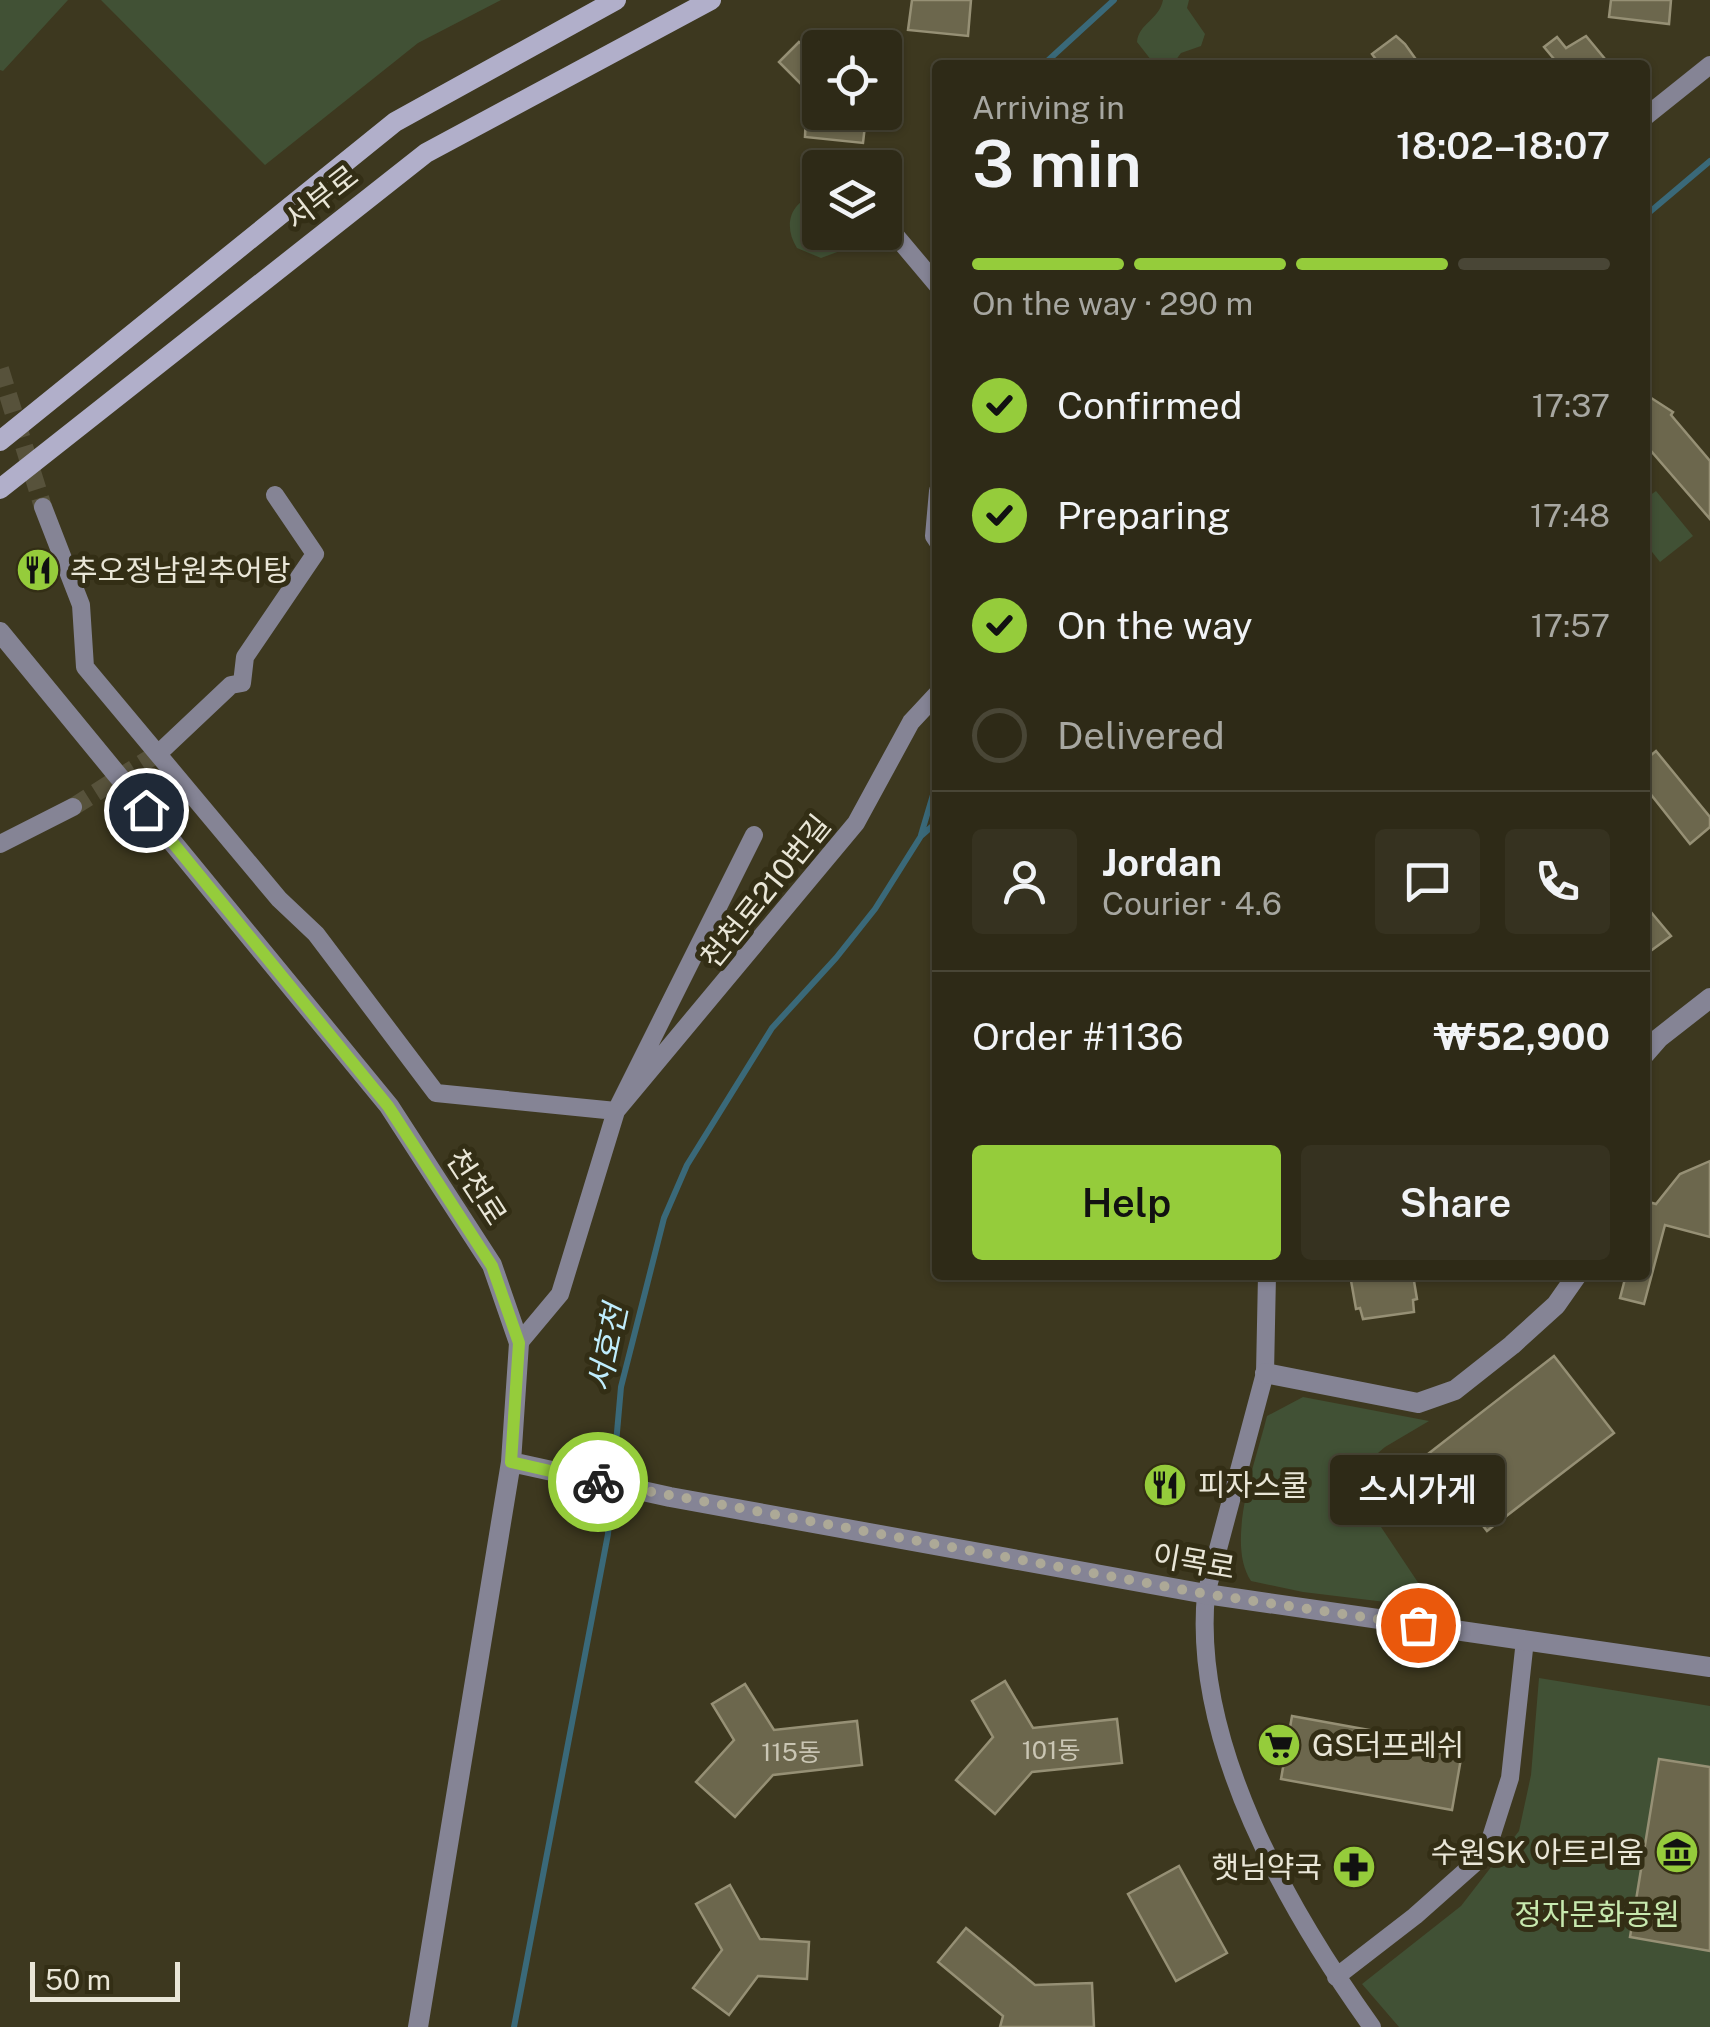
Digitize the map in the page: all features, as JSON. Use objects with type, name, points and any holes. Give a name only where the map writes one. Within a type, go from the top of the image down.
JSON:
[{"type":"main road","name":"서부로","points":[[0,441],[396,122],[616,0]]},
{"type":"main road","name":"서부로","points":[[0,489],[426,153],[711,0]]},
{"type":"street","points":[[1650,113],[1710,64]]},
{"type":"street","points":[[902,243],[932,279]]},
{"type":"street","points":[[160,752],[230,685],[242,683],[245,657],[315,554],[275,494]]},
{"type":"street","points":[[43,507],[80,605],[85,667],[160,752],[279,900],[316,934],[436,1092],[616,1111]]},
{"type":"street","name":"천천로","points":[[0,632],[388,1106],[492,1266],[519,1343],[511,1462],[418,2027]]},
{"type":"street","name":"천천로210번길","points":[[616,1111],[856,823],[910,722],[932,698]]},
{"type":"street","points":[[0,844],[73,806]]},
{"type":"street","name":"천천로210번길","points":[[519,1343],[560,1294],[616,1111],[754,836]]},
{"type":"street","points":[[1650,1048],[1710,998]]},
{"type":"street","points":[[1267,1280],[1265,1373],[1206,1594],[1202,1629],[1220,1726],[1261,1848],[1336,1977],[1372,2027]]},
{"type":"street","points":[[1265,1373],[1418,1403],[1456,1390],[1556,1304],[1573,1280]]},
{"type":"street","name":"이목로","points":[[511,1462],[670,1498],[1206,1594],[1710,1667]]},
{"type":"street","points":[[1336,1977],[1414,1916],[1486,1852],[1510,1778],[1525,1640]]},
{"type":"green space","points":[[0,0],[68,0],[3,71],[0,70]]},
{"type":"green space","points":[[101,0],[501,0],[418,43],[265,165]]},
{"type":"green space","points":[[1163,0],[1189,0],[1187,8],[1205,34],[1201,46],[1181,53],[1176,60],[1151,60],[1137,42],[1141,30],[1158,12]]},
{"type":"green space","points":[[802,201],[802,250],[841,250],[821,258],[797,248],[790,230],[796,207]]},
{"type":"green space","points":[[1656,491],[1693,536],[1660,562],[1650,549],[1650,495]]},
{"type":"green space","points":[[1303,1397],[1429,1421],[1385,1447],[1358,1470],[1363,1500],[1435,1608],[1303,1592],[1251,1581],[1244,1565],[1242,1524],[1267,1416]]},
{"type":"green space","name":"정자문화공원","points":[[1539,1678],[1710,1706],[1710,2027],[1399,2027],[1362,1984],[1461,1906],[1519,1831],[1531,1775]]},
{"type":"building","points":[[912,0],[971,0],[968,36],[908,30]]},
{"type":"building","points":[[1611,0],[1671,0],[1669,24],[1609,17]]},
{"type":"building","points":[[1396,36],[1416,60],[1376,60],[1372,54]]},
{"type":"building","points":[[1586,36],[1606,60],[1553,60],[1544,47],[1557,37],[1566,48]]},
{"type":"building","points":[[799,42],[802,44],[802,85],[779,62]]},
{"type":"building","points":[[805,130],[864,130],[863,143],[805,137]]},
{"type":"building","points":[[1650,397],[1673,412],[1671,415],[1710,461],[1710,519],[1650,450]]},
{"type":"building","points":[[1656,751],[1710,817],[1710,827],[1690,844],[1650,793],[1650,756]]},
{"type":"building","points":[[1650,911],[1671,936],[1650,951]]},
{"type":"building","points":[[1710,1161],[1710,1237],[1665,1225],[1644,1304],[1620,1298],[1625,1280],[1650,1280],[1650,1202],[1656,1204],[1680,1174]]},
{"type":"building","points":[[1351,1280],[1414,1280],[1417,1299],[1413,1300],[1414,1312],[1363,1319],[1360,1308],[1356,1309]]},
{"type":"building","points":[[1554,1356],[1614,1433],[1487,1531],[1466,1504],[1450,1502],[1452,1485],[1428,1454]]},
{"type":"building","points":[[1005,1681],[1033,1728],[1117,1719],[1122,1763],[1032,1772],[995,1814],[956,1780],[993,1737],[972,1701]]},
{"type":"building","points":[[745,1684],[774,1730],[857,1721],[862,1765],[773,1775],[735,1817],[696,1782],[734,1740],[712,1704]]},
{"type":"building","points":[[1292,1716],[1463,1747],[1452,1810],[1281,1779]]},
{"type":"building","name":"수원SK 아트리움","points":[[1659,1759],[1710,1767],[1710,1951],[1630,1937]]},
{"type":"building","points":[[1179,1866],[1227,1953],[1176,1981],[1128,1894]]},
{"type":"building","points":[[730,1885],[760,1939],[809,1942],[807,1979],[758,1976],[729,2015],[693,1988],[722,1950],[696,1904]]},
{"type":"building","points":[[966,1928],[1035,1985],[1092,1983],[1094,2027],[1000,2027],[1003,2016],[938,1962]]},
{"type":"waterway","points":[[1048,60],[1114,0]]},
{"type":"waterway","name":"서호천","points":[[1650,212],[1710,161]]},
{"type":"waterway","points":[[921,835],[932,798]]},
{"type":"waterway","name":"서호천","points":[[514,2027],[608,1534],[621,1387],[664,1218],[687,1165],[772,1028],[875,909],[921,836],[932,826]]},
{"type":"tunnel","points":[[0,369],[43,507]]},
{"type":"tunnel","points":[[73,807],[160,752]]},
{"type":"way so far","points":[[598,1482],[1206,1594],[1418,1625]]},
{"type":"place","name":"추오정남원추어탕","points":[[38,570]]},
{"type":"place","name":"피자스쿨","points":[[1165,1485]]},
{"type":"place","name":"스시가게","points":[[1418,1625]]},
{"type":"place","name":"GS더프레쉬","points":[[1279,1745]]},
{"type":"place","name":"수원SK 아트리움","points":[[1677,1852]]},
{"type":"place","name":"햇님약국","points":[[1354,1867]]},
{"type":"route","points":[[146,810],[388,1106],[492,1266],[519,1343],[511,1462],[598,1482]]}]
